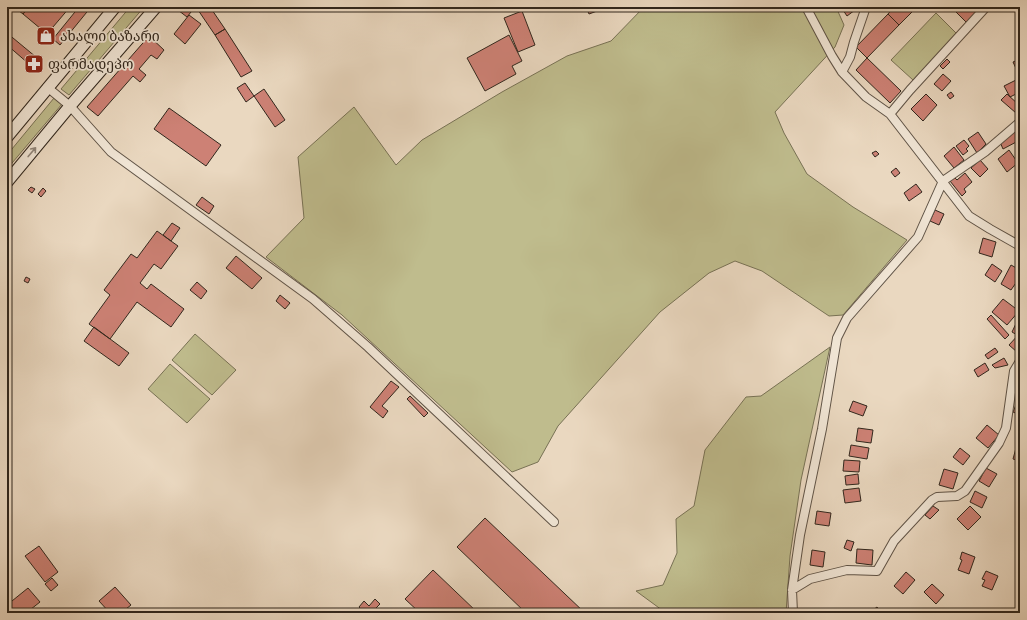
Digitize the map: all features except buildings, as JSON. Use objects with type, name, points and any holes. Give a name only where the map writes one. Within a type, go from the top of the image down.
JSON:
[{"type":"main road","points":[[7,137],[115,7]]},
{"type":"main road","points":[[7,182],[70,106],[156,7]]},
{"type":"street","points":[[806,7],[842,72],[866,97],[890,114],[969,216],[1020,246]]},
{"type":"street","points":[[842,72],[850,57],[866,7]]},
{"type":"street","points":[[890,114],[986,7]]},
{"type":"street","points":[[47,87],[70,106],[111,152],[313,299],[368,347],[554,522]]},
{"type":"street","points":[[793,613],[792,590],[800,535],[822,429],[837,338],[847,318],[918,237],[943,181],[985,152],[1020,122]]},
{"type":"street","points":[[792,590],[810,579],[848,570],[877,570],[894,541],[932,500],[937,497],[957,496],[965,491],[999,443],[1006,428],[1014,371],[1020,361]]},
{"type":"shaded area","points":[[130,7],[144,7],[69,95],[61,89]]},
{"type":"shaded area","points":[[644,7],[836,7],[844,25],[835,47],[775,112],[784,133],[807,174],[853,207],[907,240],[843,315],[829,316],[762,271],[735,261],[709,273],[660,312],[558,426],[538,462],[512,472],[342,315],[266,257],[304,218],[298,157],[354,107],[396,165],[422,140],[502,92],[567,56],[611,41]]},
{"type":"shaded area","points":[[936,13],[957,34],[913,80],[891,60]]},
{"type":"shaded area","points":[[54,98],[62,104],[7,169],[7,155]]},
{"type":"shaded area","points":[[195,334],[236,370],[212,395],[172,360]]},
{"type":"shaded area","points":[[830,347],[801,480],[790,556],[786,613],[666,613],[636,591],[663,585],[677,553],[676,519],[694,506],[705,450],[746,397],[761,396]]},
{"type":"shaded area","points":[[170,364],[210,399],[187,423],[148,389]]},
{"type":"place","name":"ახალი ბაზარი","points":[[46,36]]},
{"type":"place","name":"ფარმადეპო","points":[[34,64]]}]
